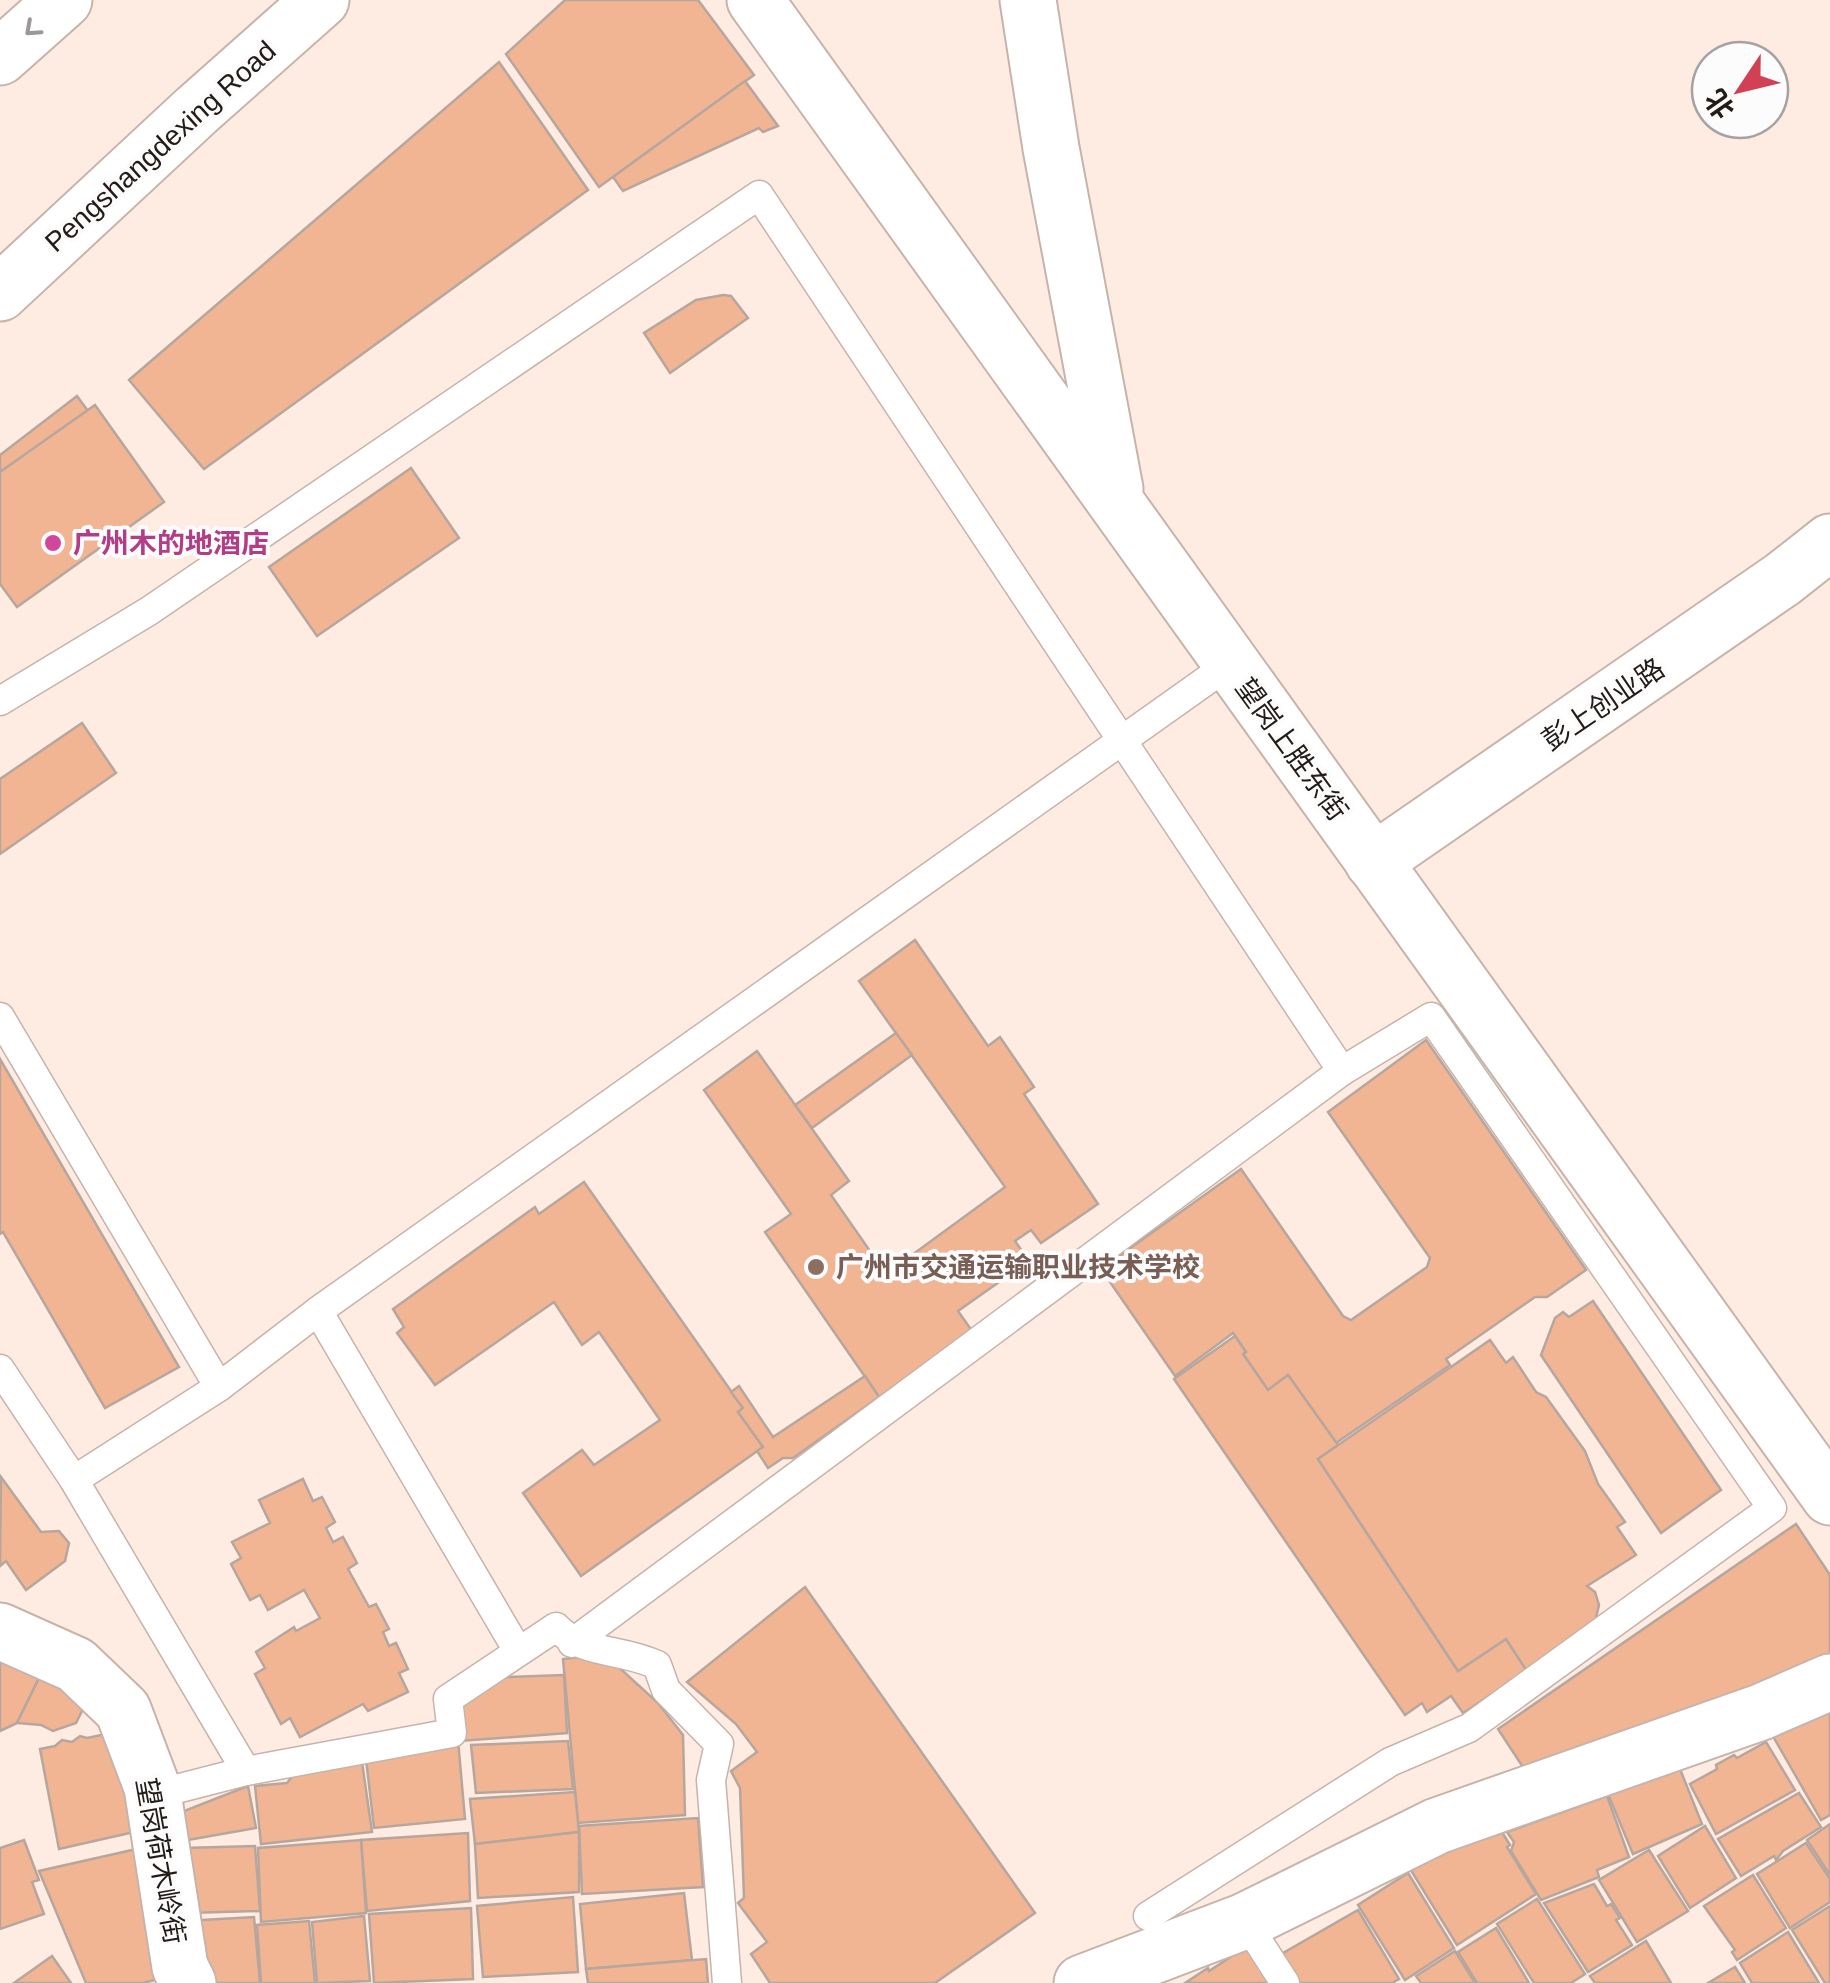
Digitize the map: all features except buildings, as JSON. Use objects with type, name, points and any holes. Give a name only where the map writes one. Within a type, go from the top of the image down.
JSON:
[{"type":"street","points":[[0,58],[64,0]]},
{"type":"street","name":"Pengshangdexing Road","points":[[0,293],[322,0]]},
{"type":"street","name":"望岗上胜东街","points":[[755,0],[1830,1497]]},
{"type":"street","points":[[1028,0],[1051,148],[1118,507]]},
{"type":"street","name":"彭上创业路","points":[[1372,862],[1784,580],[1830,542]]},
{"type":"street","name":"望岗荷木岭街","points":[[0,1631],[76,1665],[124,1710],[153,1795],[180,1967],[188,1983]]},
{"type":"street","points":[[1082,1983],[1245,1921],[1437,1826],[1762,1712],[1830,1682]]},
{"type":"lane","points":[[1,698],[149,611],[760,195],[1342,1071]]},
{"type":"lane","points":[[74,1480],[219,1387],[318,1311],[1231,664]]},
{"type":"lane","points":[[0,1017],[219,1387]]},
{"type":"lane","points":[[572,1643],[1342,1071],[1431,1017],[1772,1508],[1469,1728],[1390,1762],[1148,1916]]},
{"type":"lane","points":[[318,1311],[518,1651]]},
{"type":"lane","points":[[0,1369],[74,1480],[246,1771]]},
{"type":"lane","points":[[153,1795],[246,1771],[452,1733],[448,1699],[556,1627],[572,1643],[636,1656],[656,1665],[666,1690],[719,1744],[711,1780],[727,1983]]},
{"type":"lane","points":[[1245,1921],[1285,1983]]},
{"type":"place","name":"广州木的地酒店","points":[[53,543]]},
{"type":"place","name":"广州市交通运输职业技术学校","points":[[816,1267]]}]
